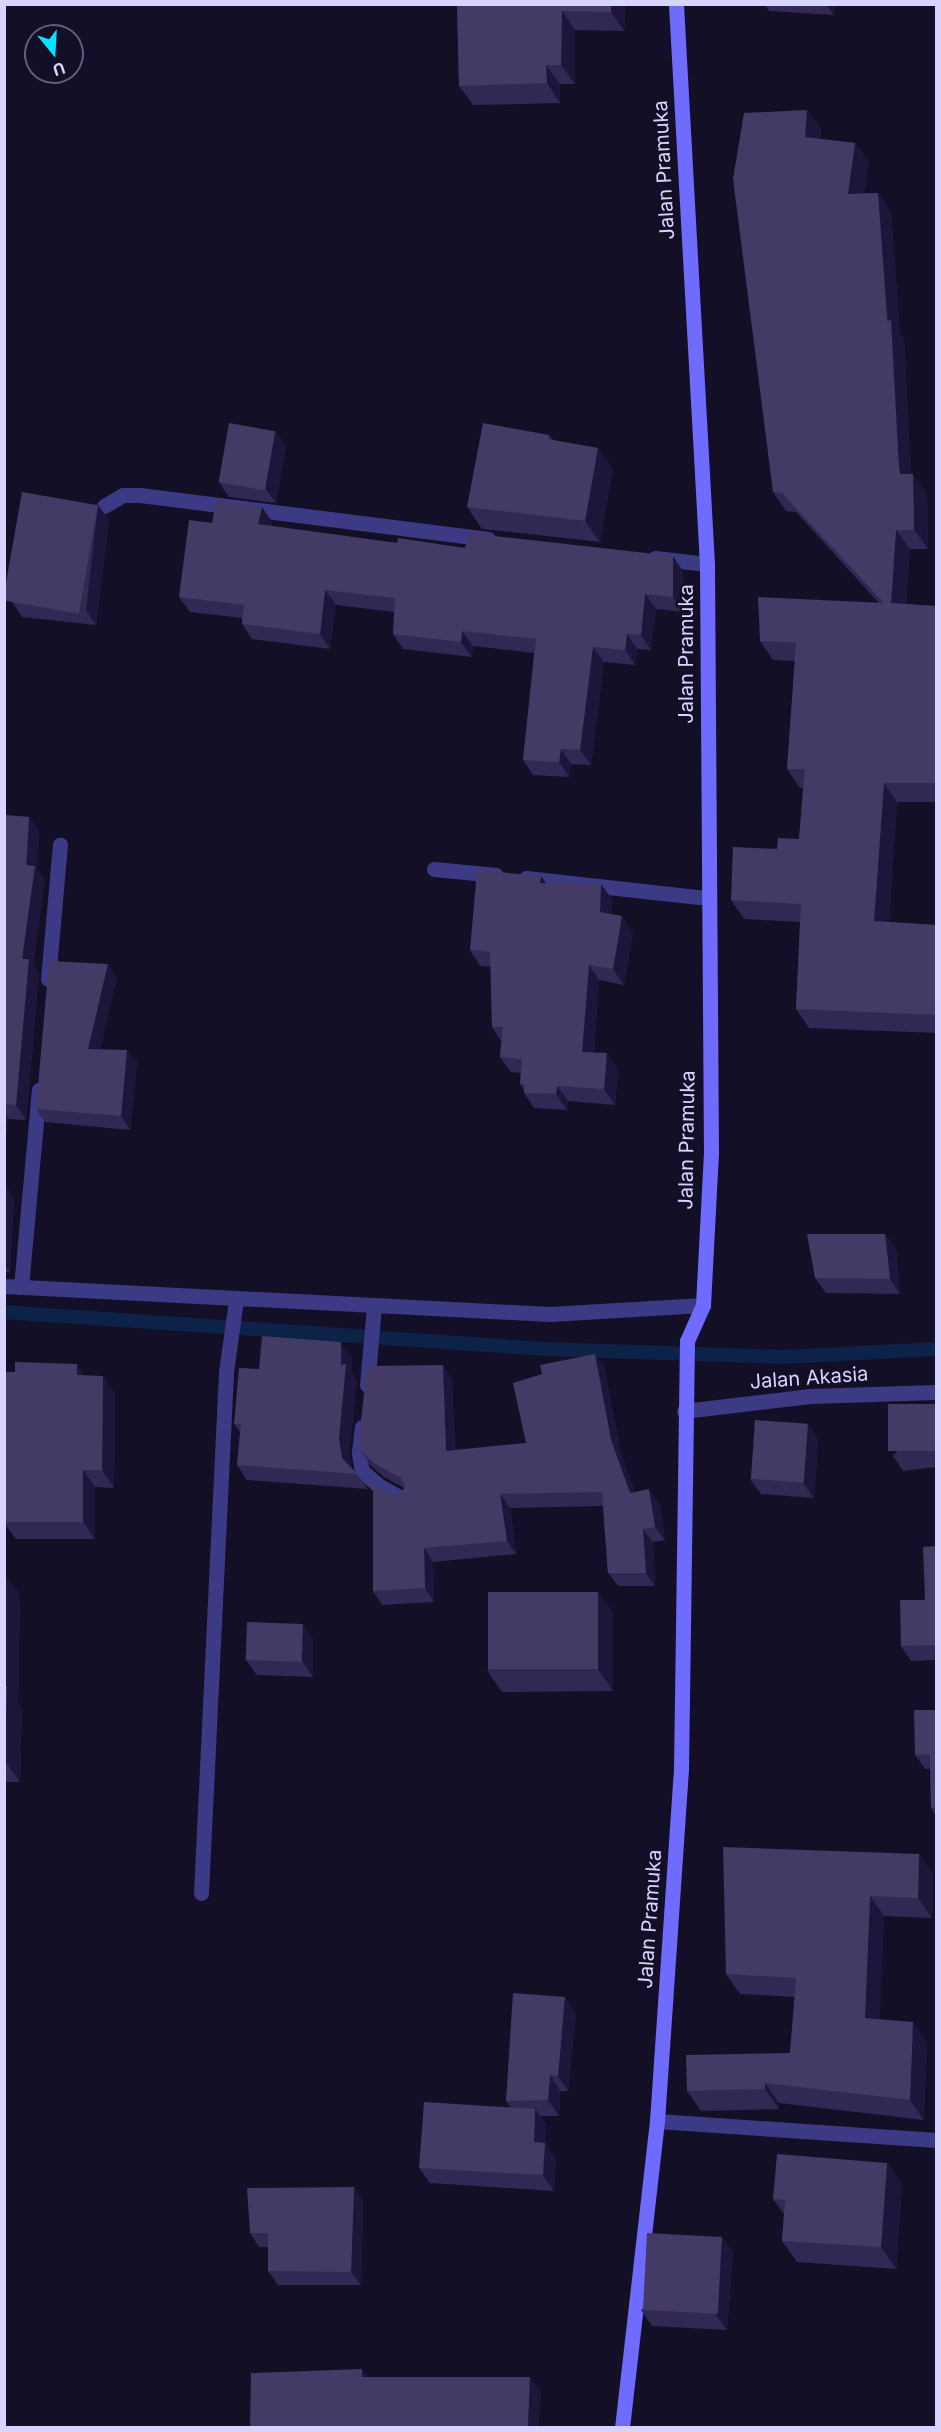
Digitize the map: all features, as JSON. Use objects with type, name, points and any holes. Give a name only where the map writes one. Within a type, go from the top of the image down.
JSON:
[{"type":"street","name":"Jalan Pramuka","points":[[622,2427],[657,2121],[681,1770],[684,1411],[687,1341],[703,1305],[711,1154],[707,564],[676,4]]},
{"type":"street","points":[[104,506],[123,495],[140,495],[509,542]]},
{"type":"street","points":[[637,556],[707,564]]},
{"type":"street","points":[[47,996],[60,845]]},
{"type":"street","points":[[434,869],[708,898]]},
{"type":"street","points":[[21,1287],[40,1078]]},
{"type":"street","points":[[4,1286],[236,1300],[550,1314],[703,1305]]},
{"type":"street","points":[[201,1893],[226,1372],[236,1300]]},
{"type":"street","points":[[374,1307],[360,1453],[362,1471],[378,1485],[405,1500]]},
{"type":"street","name":"Jalan Akasia","points":[[684,1411],[810,1396],[936,1392]]},
{"type":"street","points":[[657,2121],[936,2140]]},
{"type":"building","points":[[457,4],[611,4],[611,12],[562,11],[561,65],[546,65],[547,83],[459,86]]},
{"type":"building","points":[[807,110],[805,137],[855,143],[848,194],[878,193],[887,321],[891,320],[899,467],[900,474],[913,474],[914,530],[896,530],[891,603],[936,606],[936,783],[884,783],[874,921],[936,925],[936,1015],[796,1009],[801,904],[731,900],[733,847],[777,849],[778,838],[799,839],[805,769],[787,769],[796,643],[760,641],[758,597],[884,603],[782,493],[773,492],[733,179],[744,113]]},
{"type":"building","points":[[229,423],[275,431],[265,490],[219,482]]},
{"type":"building","points":[[483,423],[549,435],[548,439],[598,448],[585,521],[467,507]]},
{"type":"building","points":[[22,492],[98,505],[79,614],[4,601]]},
{"type":"building","points":[[216,501],[262,507],[258,524],[397,543],[398,538],[465,548],[468,533],[673,556],[673,597],[645,594],[641,635],[627,634],[625,650],[593,647],[580,750],[561,749],[559,762],[523,760],[536,639],[462,631],[461,642],[393,634],[395,598],[325,590],[320,634],[242,624],[244,605],[179,597],[189,520],[212,523]]},
{"type":"building","points":[[4,815],[29,817],[26,865],[35,866],[22,959],[29,959],[16,1105],[4,1104]]},
{"type":"building","points":[[477,870],[541,876],[540,883],[601,884],[600,912],[622,916],[613,969],[589,965],[582,1052],[607,1053],[604,1089],[557,1086],[556,1094],[524,1093],[524,1084],[520,1084],[522,1059],[500,1057],[503,1027],[492,1027],[490,952],[470,950]]},
{"type":"building","points":[[49,961],[108,964],[88,1049],[127,1050],[121,1116],[36,1109]]},
{"type":"building","points":[[807,1234],[885,1234],[890,1279],[815,1278]]},
{"type":"building","points":[[262,1336],[341,1342],[341,1365],[346,1364],[339,1439],[342,1458],[357,1474],[237,1465],[241,1424],[234,1424],[239,1368],[259,1369]]},
{"type":"building","points":[[595,1354],[611,1440],[630,1493],[649,1489],[655,1527],[643,1529],[646,1573],[608,1573],[602,1492],[500,1494],[507,1541],[424,1548],[425,1588],[373,1591],[373,1485],[395,1496],[401,1494],[405,1486],[401,1478],[374,1463],[362,1452],[359,1439],[367,1366],[443,1365],[446,1451],[526,1443],[513,1383],[542,1374],[540,1365]]},
{"type":"building","points":[[15,1362],[77,1364],[77,1375],[103,1376],[102,1470],[83,1470],[83,1522],[4,1522],[4,1372],[15,1372]]},
{"type":"building","points":[[888,1404],[936,1404],[936,1451],[888,1451]]},
{"type":"building","points":[[755,1420],[808,1424],[804,1483],[751,1479]]},
{"type":"building","points":[[936,1546],[936,1645],[901,1646],[900,1600],[925,1600],[923,1547]]},
{"type":"building","points":[[488,1592],[598,1592],[598,1669],[488,1669]]},
{"type":"building","points":[[247,1622],[303,1624],[302,1662],[246,1660]]},
{"type":"building","points":[[4,1686],[7,1686],[5,1761],[4,1761]]},
{"type":"building","points":[[914,1710],[936,1710],[936,1808],[931,1808],[930,1754],[915,1755]]},
{"type":"building","points":[[723,1847],[919,1854],[918,1898],[870,1896],[865,2018],[913,2022],[910,2100],[765,2083],[765,2089],[687,2091],[686,2055],[790,2053],[796,1978],[726,1974]]},
{"type":"building","points":[[513,1993],[565,1997],[558,2076],[550,2075],[548,2100],[506,2101]]},
{"type":"building","points":[[424,2102],[535,2109],[534,2142],[545,2143],[543,2175],[419,2168]]},
{"type":"building","points":[[777,2154],[887,2163],[881,2247],[782,2241],[785,2200],[773,2199]]},
{"type":"building","points":[[354,2187],[351,2272],[268,2271],[268,2233],[250,2233],[247,2188]]},
{"type":"building","points":[[647,2233],[722,2237],[718,2314],[643,2310]]},
{"type":"building","points":[[362,2369],[362,2377],[530,2377],[528,2427],[250,2427],[251,2373]]},
{"type":"waterway","points":[[4,1312],[545,1349],[783,1357],[936,1349]]}]
